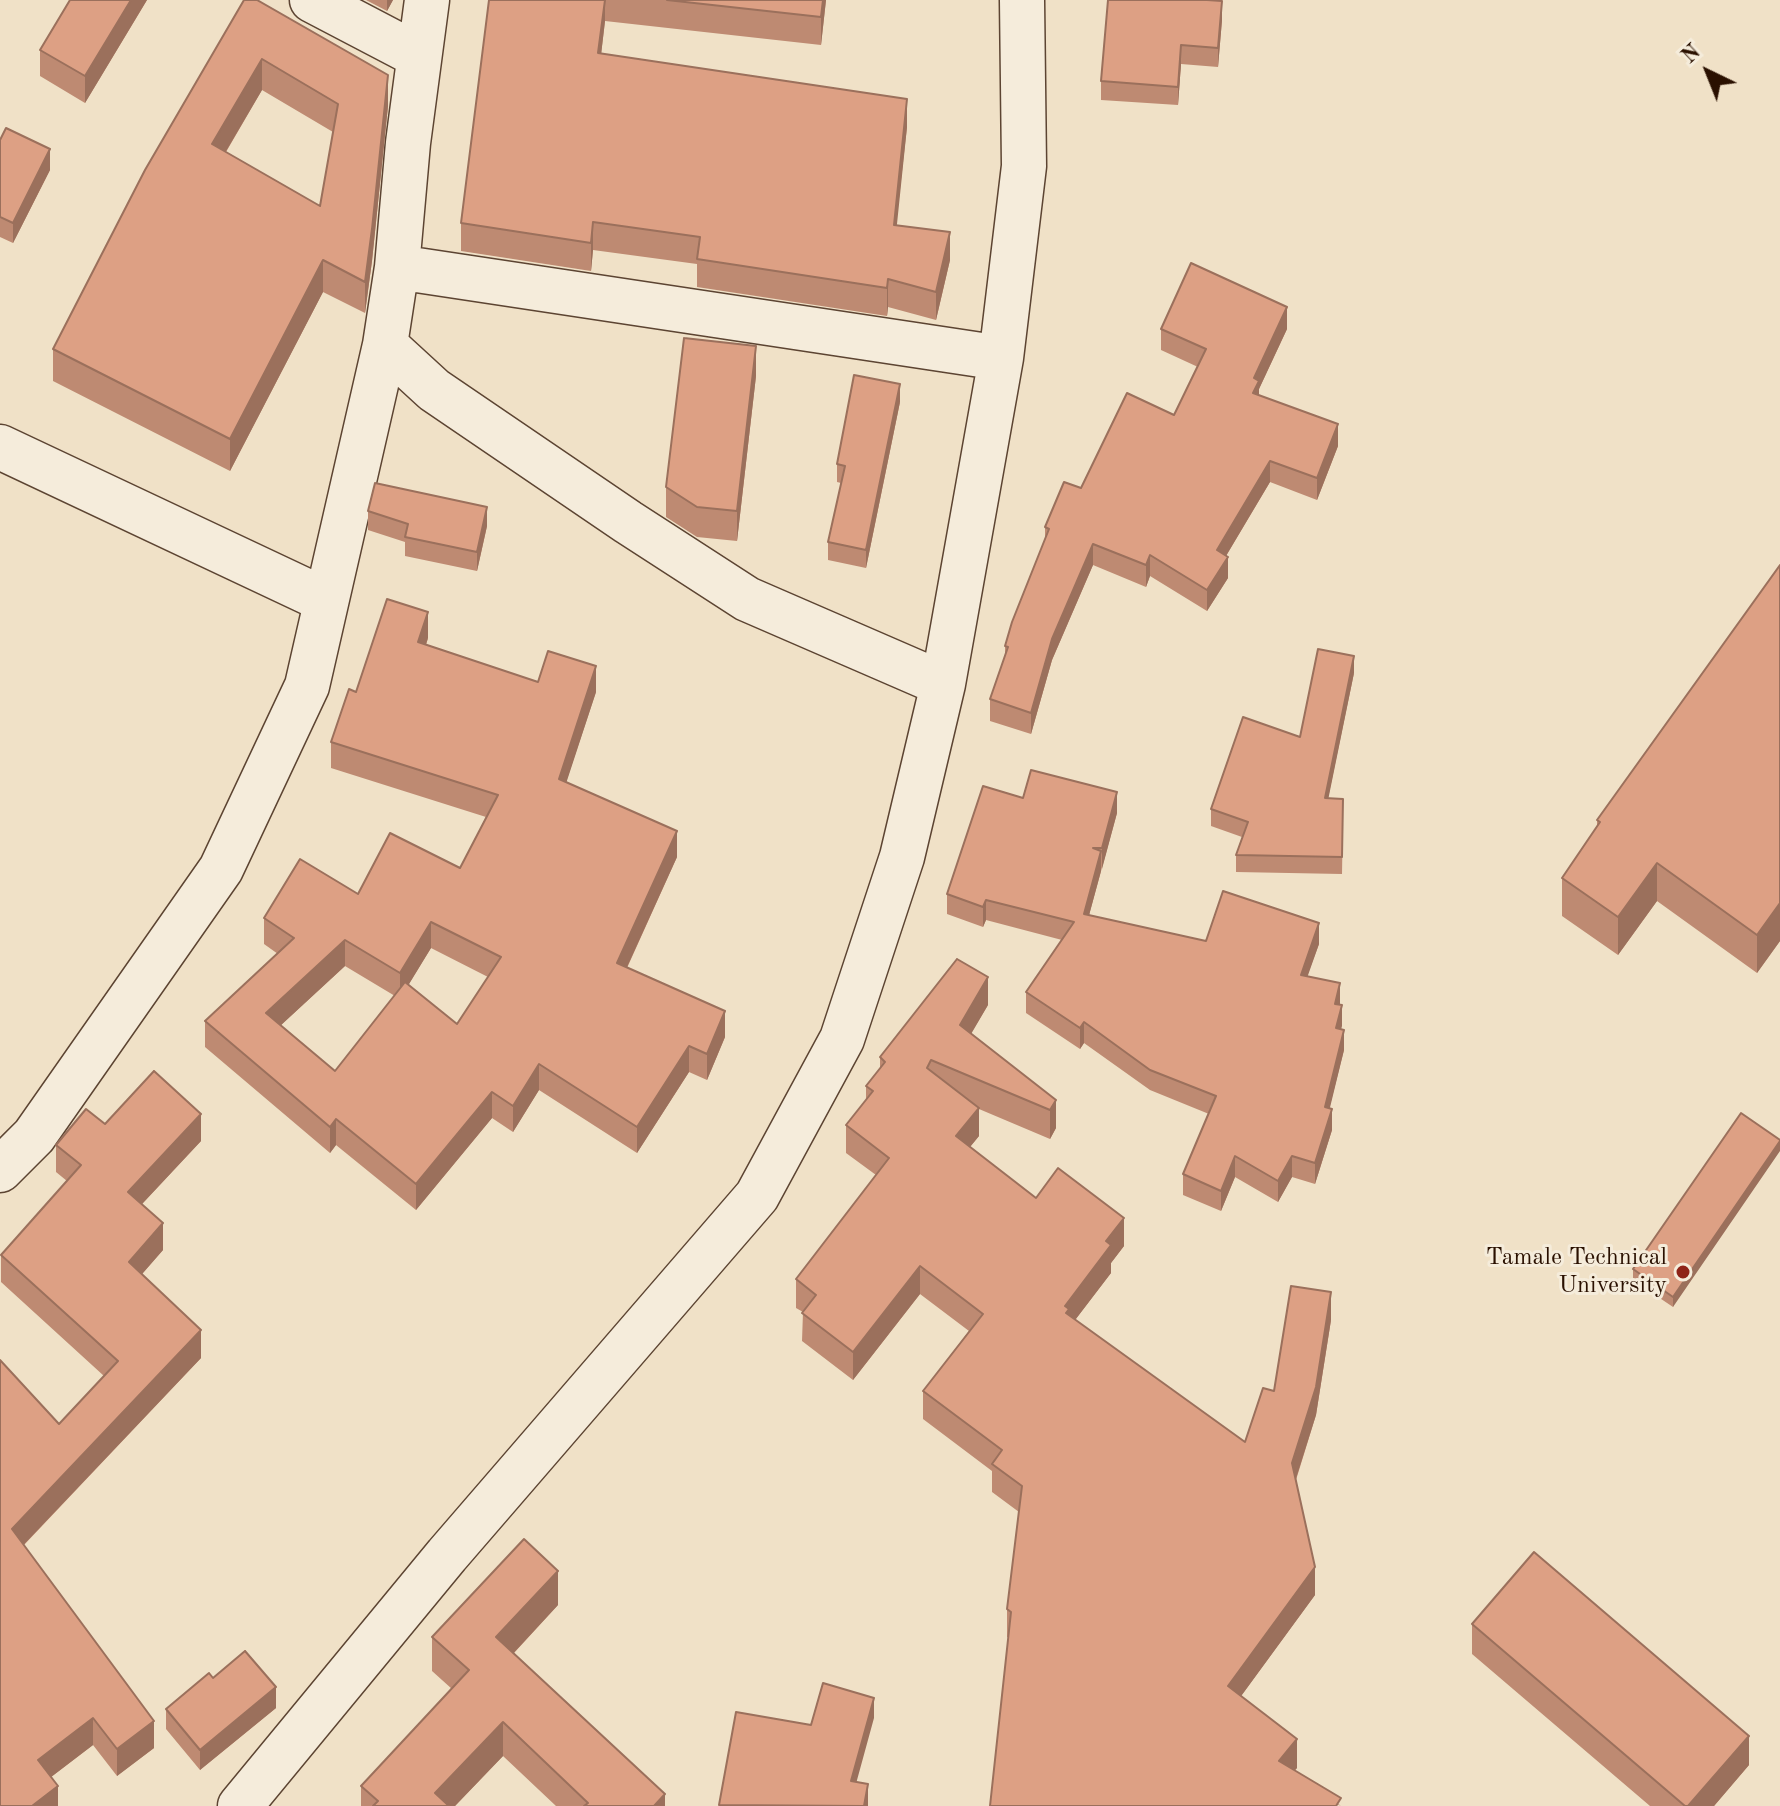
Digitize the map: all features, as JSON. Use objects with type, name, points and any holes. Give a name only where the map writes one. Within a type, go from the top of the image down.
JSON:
[{"type":"street","points":[[312,0],[419,56]]},
{"type":"street","points":[[0,1170],[34,1136],[221,869],[307,686],[385,345],[397,267],[408,143],[427,0]]},
{"type":"street","points":[[240,1806],[447,1555],[757,1196],[842,1039],[902,857],[943,684],[1001,358],[1024,166],[1022,0]]},
{"type":"street","points":[[397,267],[1001,358]]},
{"type":"street","points":[[385,345],[434,390],[747,599],[943,684]]},
{"type":"street","points":[[0,447],[325,600]]},
{"type":"building","points":[[70,0],[131,0],[85,76],[40,50]]},
{"type":"building","points":[[244,0],[257,0],[388,75],[365,282],[323,260],[230,439],[53,349],[145,170]],"holes":[[[262,59],[338,104],[320,206],[212,144]]]},
{"type":"building","points":[[489,0],[605,0],[598,53],[907,99],[894,225],[950,232],[936,292],[888,279],[887,288],[697,259],[700,237],[593,222],[591,243],[461,223]]},
{"type":"building","points":[[667,0],[823,0],[821,17]]},
{"type":"building","points":[[1108,0],[1222,1],[1218,48],[1181,45],[1178,87],[1101,81]]},
{"type":"building","points":[[6,128],[50,149],[13,223],[0,217],[0,140]]},
{"type":"building","points":[[1191,263],[1287,307],[1254,378],[1259,381],[1253,393],[1338,424],[1317,478],[1270,461],[1217,550],[1228,557],[1207,590],[1150,555],[1146,565],[1093,544],[1052,639],[1031,713],[990,699],[1008,647],[1005,646],[1012,622],[1064,482],[1081,488],[1127,393],[1174,415],[1206,349],[1161,329]]},
{"type":"building","points":[[684,338],[756,346],[737,511],[697,507],[666,487]]},
{"type":"building","points":[[854,375],[900,384],[866,550],[828,542],[845,466],[837,464]]},
{"type":"building","points":[[375,483],[487,507],[477,552],[405,537],[408,524],[368,511]]},
{"type":"building","points":[[1780,565],[1780,903],[1757,935],[1657,863],[1618,917],[1562,878],[1600,822],[1597,820]]},
{"type":"building","points":[[387,599],[428,612],[418,642],[538,682],[548,651],[596,666],[559,779],[677,831],[617,963],[725,1011],[707,1054],[689,1046],[637,1127],[539,1064],[513,1106],[492,1092],[416,1184],[336,1119],[330,1127],[205,1021],[294,938],[264,918],[300,859],[358,894],[390,833],[460,868],[498,795],[331,742],[349,689],[356,692]],"holes":[[[431,922],[501,957],[457,1024],[405,982],[335,1071],[266,1013],[345,940],[400,973]]]},
{"type":"building","points":[[1318,649],[1354,656],[1325,798],[1343,799],[1342,857],[1236,855],[1248,822],[1211,809],[1243,717],[1300,737]]},
{"type":"building","points":[[1031,770],[1117,792],[1102,848],[1093,848],[1101,851],[1084,914],[1206,941],[1223,891],[1319,923],[1301,975],[1340,983],[1335,1004],[1342,1005],[1336,1028],[1344,1030],[1325,1107],[1332,1109],[1315,1163],[1292,1156],[1278,1181],[1235,1156],[1221,1191],[1183,1174],[1216,1096],[1150,1070],[1084,1022],[1080,1028],[1026,992],[1074,922],[986,900],[983,907],[947,894],[983,786],[1023,798]]},
{"type":"building","points":[[957,959],[988,977],[960,1025],[1056,1100],[1050,1110],[931,1060],[927,1068],[979,1108],[956,1136],[1036,1198],[1058,1168],[1124,1218],[1106,1241],[1111,1245],[1065,1306],[1069,1309],[1066,1313],[1245,1442],[1263,1388],[1274,1391],[1291,1286],[1331,1292],[1316,1387],[1292,1463],[1315,1567],[1228,1686],[1297,1739],[1279,1761],[1341,1798],[1336,1806],[990,1806],[1011,1612],[1007,1609],[1022,1486],[992,1464],[1002,1450],[923,1391],[983,1314],[920,1266],[853,1352],[802,1313],[816,1295],[796,1279],[889,1158],[846,1125],[873,1091],[866,1086],[885,1062],[880,1057]]},
{"type":"building","points":[[154,1071],[201,1114],[128,1192],[163,1223],[129,1262],[201,1330],[12,1529],[154,1721],[117,1749],[93,1718],[38,1760],[58,1786],[32,1806],[0,1806],[0,1360],[59,1424],[118,1361],[1,1255],[81,1165],[56,1145],[86,1109],[105,1124]]},
{"type":"building","points":[[1741,1113],[1780,1141],[1673,1297],[1633,1269]]},
{"type":"building","points":[[524,1539],[558,1571],[496,1637],[665,1794],[654,1806],[584,1806],[588,1803],[503,1722],[435,1793],[449,1806],[373,1806],[378,1801],[361,1786],[469,1670],[432,1637]]},
{"type":"building","points":[[1534,1552],[1749,1736],[1688,1806],[1472,1624]]},
{"type":"building","points":[[245,1651],[276,1687],[200,1750],[166,1709],[209,1673],[213,1678]]},
{"type":"building","points":[[823,1683],[874,1698],[851,1781],[868,1784],[864,1806],[719,1805],[736,1712],[811,1725]]},
{"type":"place","name":"Tamale Technical University","points":[[1683,1272]]}]
